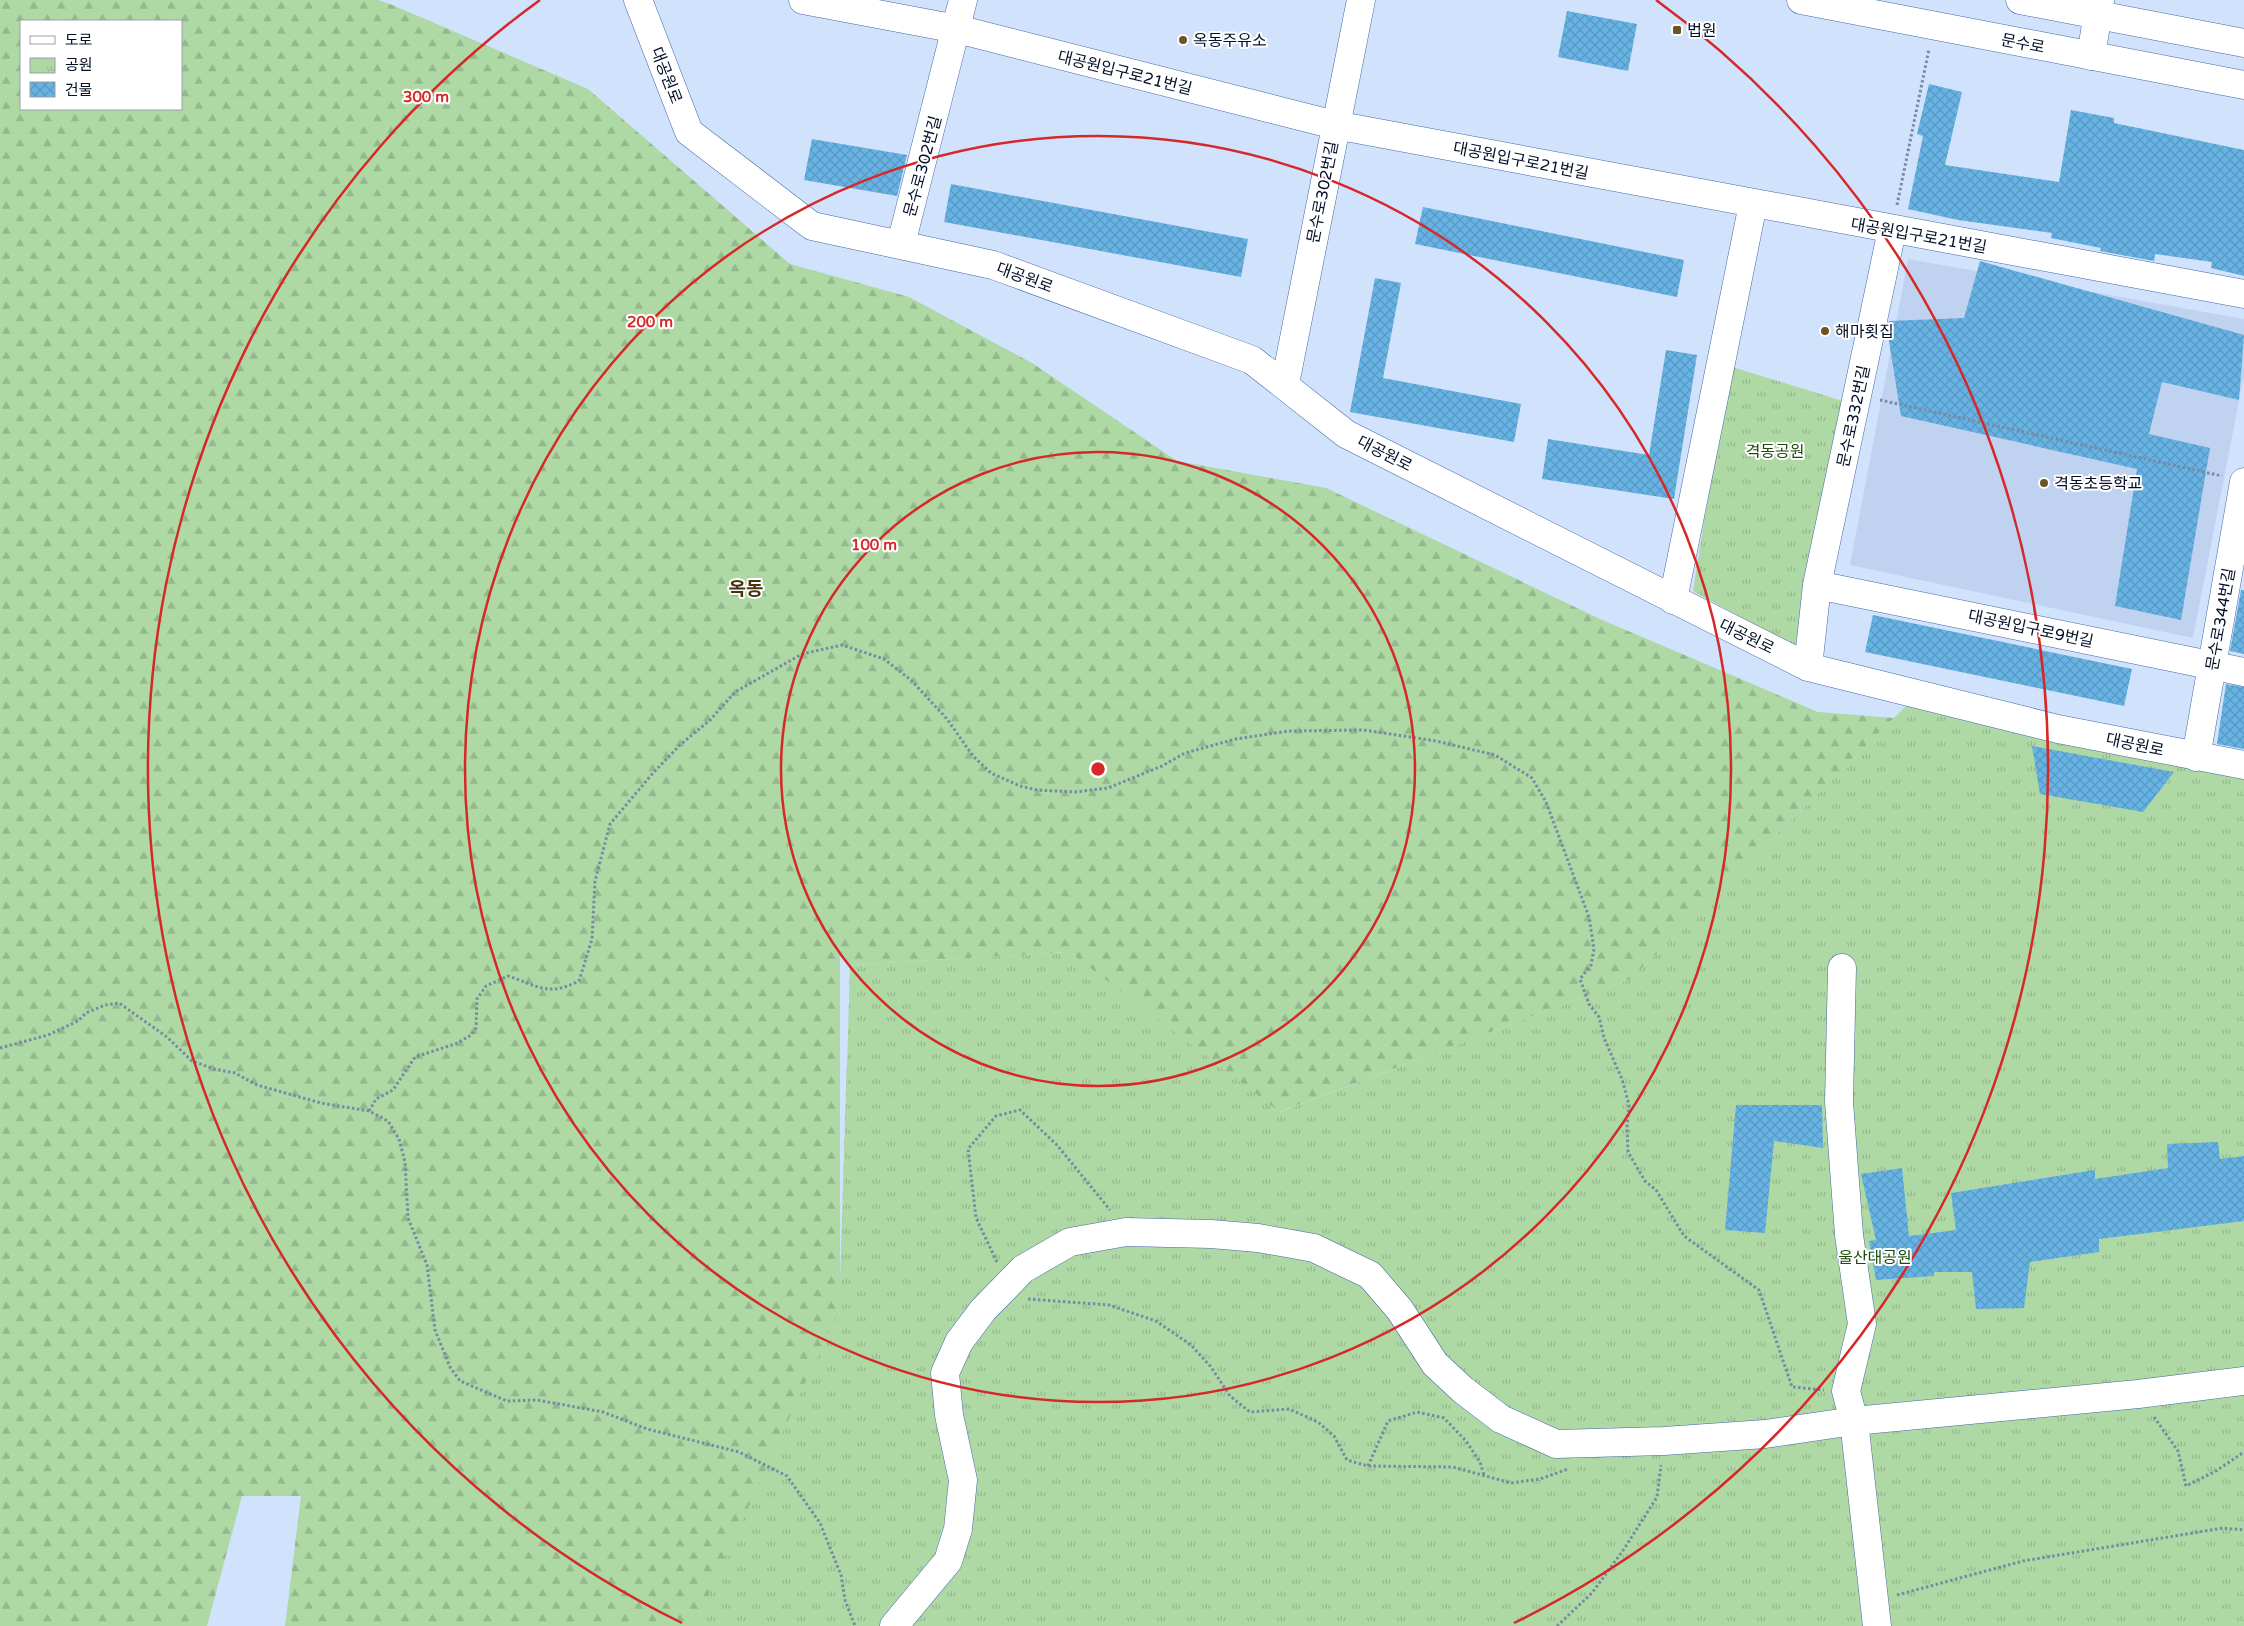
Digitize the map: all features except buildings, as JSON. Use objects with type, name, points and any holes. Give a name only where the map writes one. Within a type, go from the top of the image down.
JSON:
[{"type":"street","name":"대공원로","points":[[638,0],[689,132],[812,226],[993,265],[1252,360],[1285,384],[1346,434],[1808,667],[2058,728],[2244,766]]},
{"type":"street","name":"대공원입구로21번길","points":[[803,0],[957,29],[1335,124],[1892,230],[2244,294]]},
{"type":"street","name":"문수로302번길","points":[[901,244],[963,0]]},
{"type":"street","name":"문수로302번길","points":[[1285,384],[1361,0]]},
{"type":"street","name":"문수로","points":[[1801,0],[2244,85]]},
{"type":"street","points":[[2020,0],[2099,8],[2244,42]]},
{"type":"street","points":[[2091,56],[2099,8]]},
{"type":"street","points":[[1673,600],[1753,204]]},
{"type":"street","name":"문수로332번길","points":[[1808,667],[1817,585],[1892,230]]},
{"type":"street","name":"문수로344번길","points":[[2196,757],[2211,666],[2234,480]]},
{"type":"street","name":"대공원입구로9번길","points":[[1817,585],[2244,672]]},
{"type":"street","points":[[1842,968],[1839,1102],[1849,1235],[1862,1324],[1846,1391],[1854,1421],[1876,1613]]},
{"type":"street","points":[[894,1626],[948,1561],[958,1529],[963,1480],[949,1416],[945,1373],[959,1342],[983,1310],[1023,1269],[1070,1242],[1126,1232],[1211,1234],[1258,1238],[1314,1248],[1370,1275],[1400,1310],[1435,1364],[1501,1419],[1556,1444],[1664,1441],[1765,1434],[1854,1421],[2138,1394],[2244,1381]]},
{"type":"path","points":[[1892,230],[1929,48]]},
{"type":"path","points":[[1857,395],[2234,480]]},
{"type":"path","points":[[369,1111],[376,1099],[393,1090],[414,1057],[458,1043],[471,1035],[476,1028],[477,999],[486,986],[508,976],[547,990],[562,990],[579,981],[592,939],[595,881],[610,824],[653,773],[680,745],[710,720],[735,692],[802,654],[842,645],[884,659],[911,680],[947,719],[972,756],[991,773],[1020,786],[1037,790],[1075,792],[1108,788],[1162,766],[1185,754],[1236,739],[1289,731],[1364,730],[1436,741],[1495,754],[1532,778],[1546,802],[1589,917],[1594,950],[1591,965],[1580,979],[1589,1004],[1599,1017],[1604,1038],[1622,1079],[1629,1105],[1627,1127],[1628,1152],[1645,1180],[1656,1190],[1684,1236],[1759,1290],[1792,1387],[1846,1391]]},
{"type":"path","points":[[0,1048],[48,1035],[78,1021],[86,1013],[105,1005],[119,1003],[167,1037],[192,1061],[214,1069],[235,1073],[258,1085],[321,1103],[369,1111],[388,1121],[399,1140],[405,1162],[408,1218],[427,1265],[435,1330],[450,1367],[460,1381],[507,1401],[536,1400],[602,1412],[647,1429],[739,1452],[787,1476],[820,1523],[841,1575],[845,1600],[855,1626]]},
{"type":"path","points":[[1126,1232],[1062,1152],[1020,1110],[996,1116],[968,1149],[976,1218],[1003,1290],[1109,1305],[1156,1321],[1191,1344],[1211,1367],[1230,1396],[1250,1412],[1289,1409],[1318,1422],[1334,1436],[1347,1460],[1368,1466],[1453,1467],[1510,1482],[1540,1479],[1572,1467],[1593,1443]]},
{"type":"path","points":[[2138,1394],[2178,1451],[2186,1486],[2216,1471],[2244,1452]]},
{"type":"path","points":[[1368,1466],[1388,1422],[1417,1412],[1444,1418],[1466,1442],[1480,1462],[1484,1475]]},
{"type":"path","points":[[1557,1626],[1592,1593],[1624,1549],[1657,1497],[1664,1441]]},
{"type":"path","points":[[1876,1613],[2023,1561],[2223,1528],[2244,1530]]},
{"type":"shaded area","name":"격동초등학교","points":[[1908,259],[2244,319],[2244,375],[2193,638],[1850,565]]},
{"type":"green space","points":[[0,0],[378,0],[390,4],[588,89],[790,264],[909,297],[1032,363],[1177,461],[1326,488],[1600,619],[1818,712],[1894,718],[1631,979],[1279,1112],[1069,952],[850,965],[840,953],[840,1282],[847,1058],[859,1626],[705,1604],[694,1626],[285,1626],[301,1496],[242,1496],[207,1626],[0,1626]]},
{"type":"green space","name":"격동공원","points":[[1729,366],[1846,402],[1795,647],[1693,591]]},
{"type":"green space","name":"울산대공원","points":[[1906,706],[2244,776],[2244,1626],[694,1626],[840,1307],[850,965],[1069,952],[1280,1112],[1631,979]]},
{"type":"place","name":"법원","points":[[1677,30]]},
{"type":"place","name":"옥동주유소","points":[[1183,40]]},
{"type":"place","name":"해마횟집","points":[[1825,331]]},
{"type":"place","name":"격동초등학교","points":[[2044,483]]},
{"type":"district","name":"옥동","points":[[746,588]]}]
